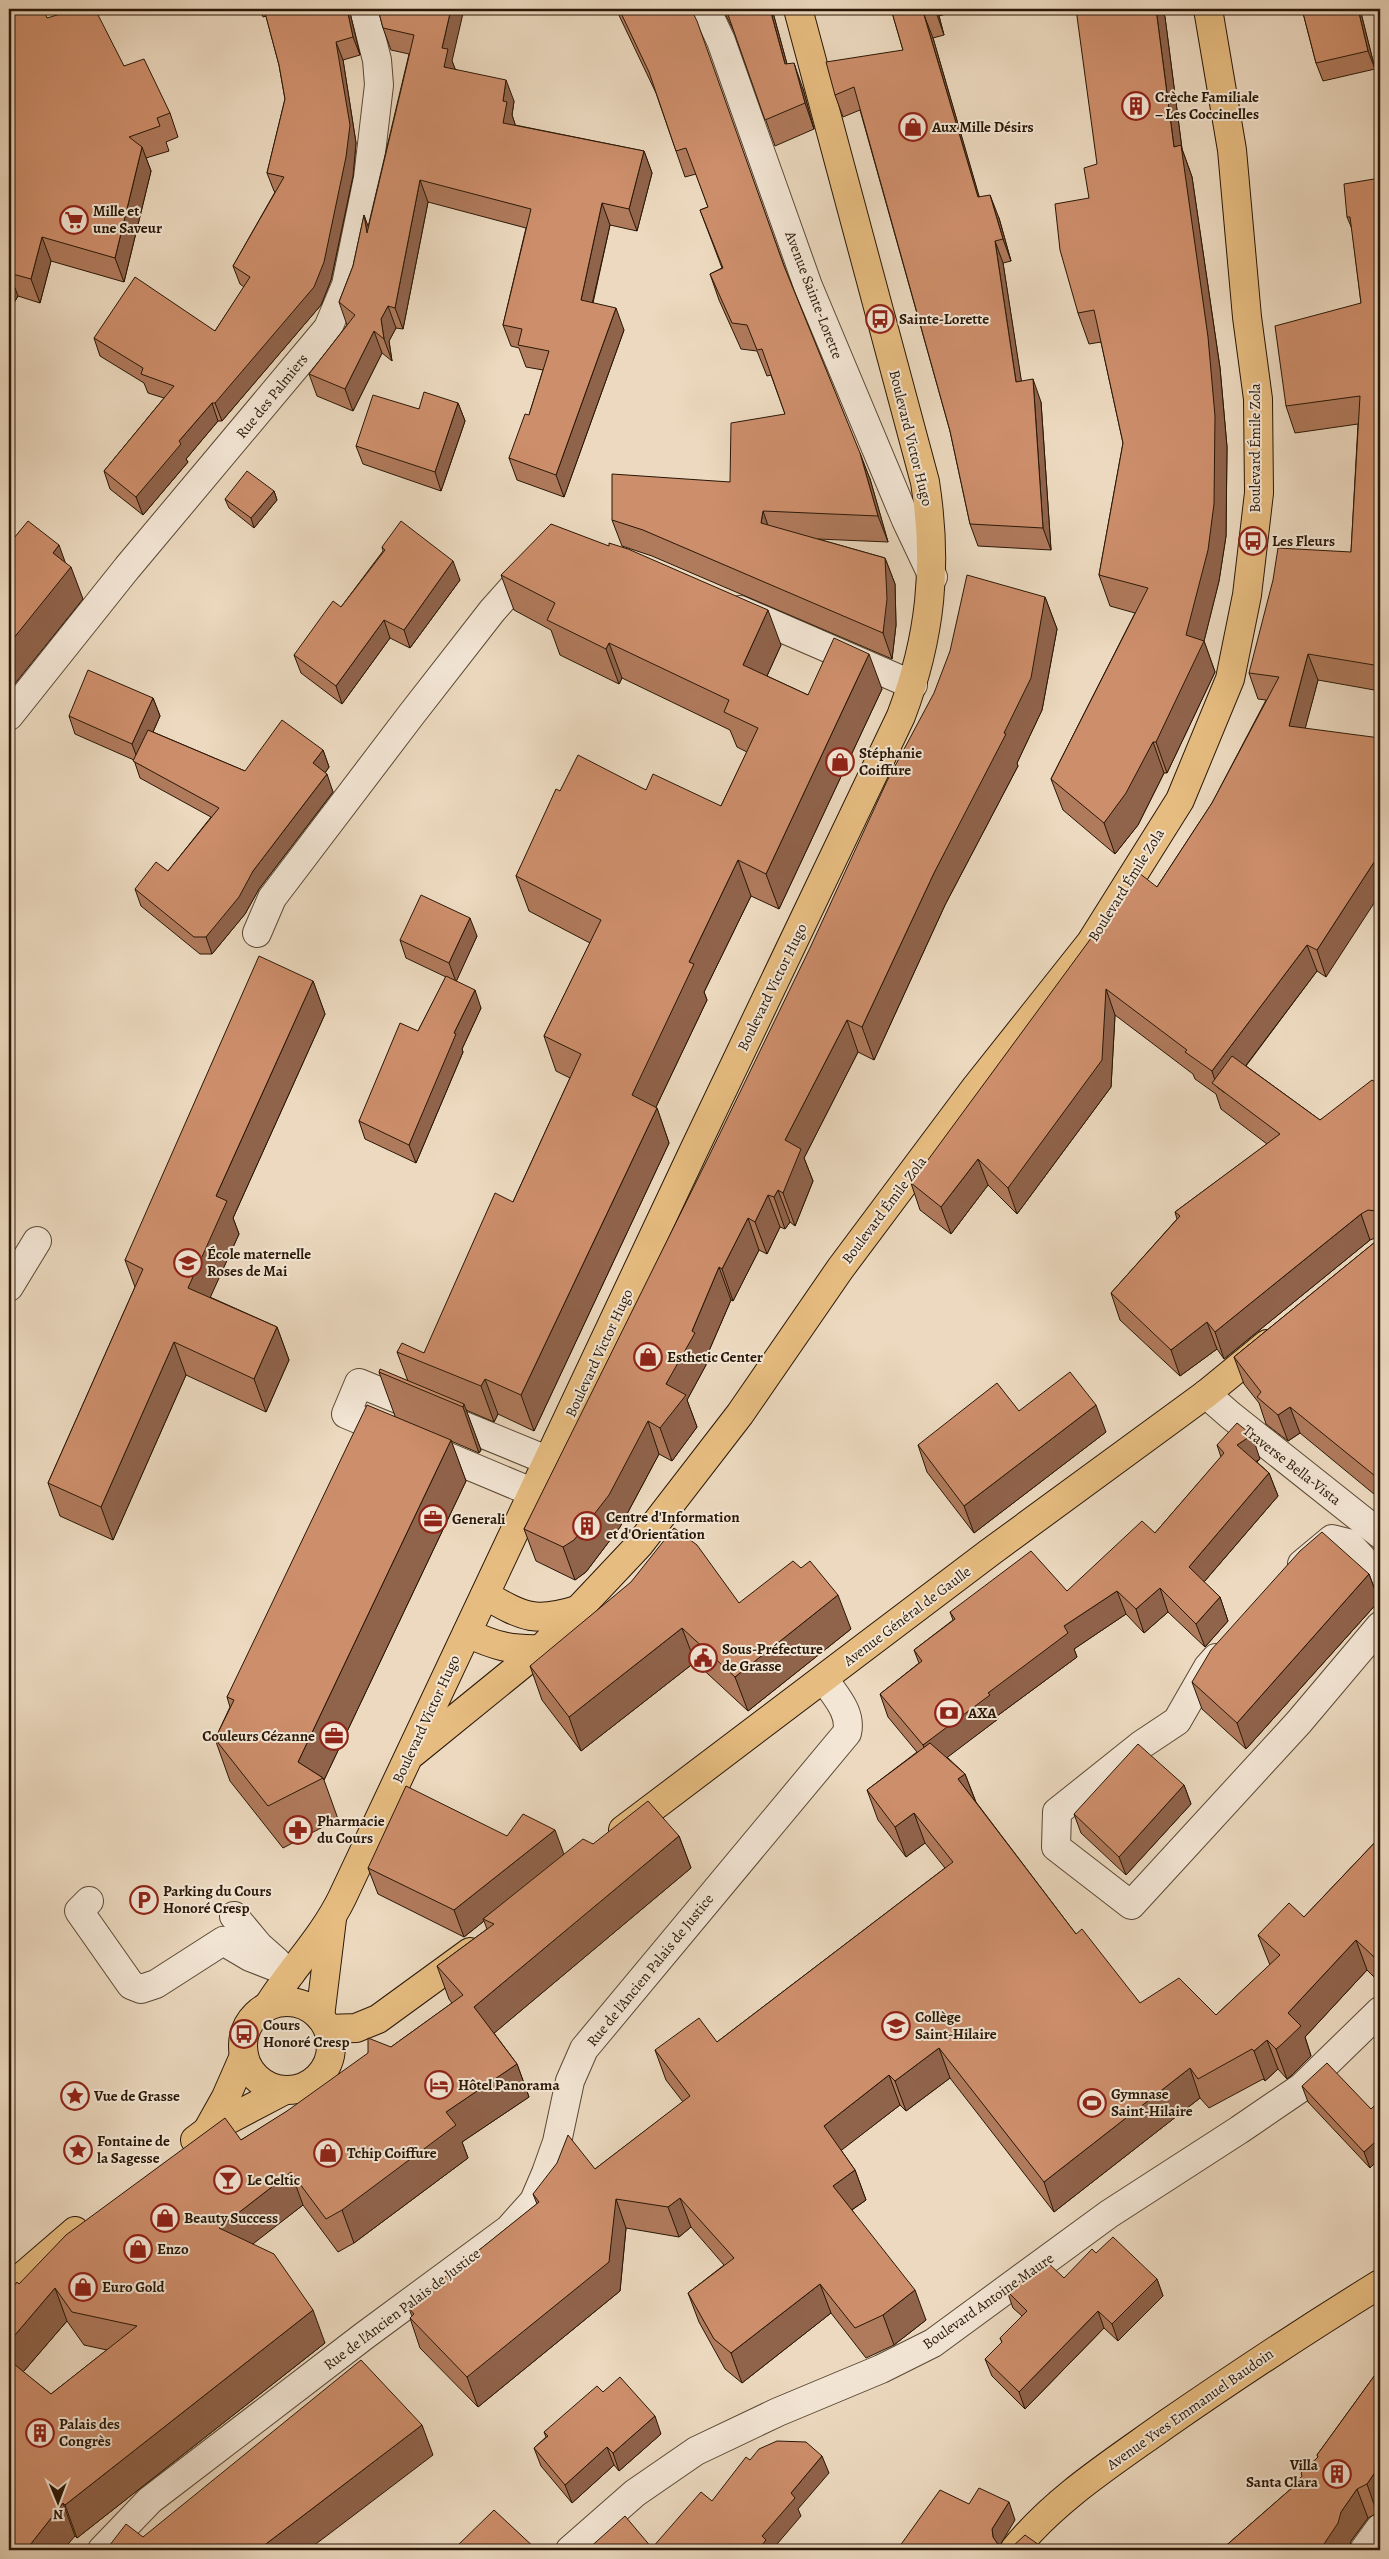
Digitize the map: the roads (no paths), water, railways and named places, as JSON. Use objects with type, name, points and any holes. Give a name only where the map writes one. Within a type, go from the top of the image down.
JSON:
[{"type":"main road","name":"Boulevard Victor Hugo","points":[[268,2006],[332,1917],[902,716],[913,685],[922,648],[933,577],[931,523],[925,482],[798,9]]},
{"type":"main road","name":"Boulevard Émile Zola","points":[[407,1759],[541,1649],[639,1545],[740,1414],[840,1269],[976,1087],[1091,942],[1180,800],[1230,680],[1247,596],[1259,493],[1258,399],[1247,317],[1232,150],[1208,9]]},
{"type":"main road","name":"Avenue Général de Gaulle","points":[[606,1844],[997,1547],[1206,1394],[1284,1330]]},
{"type":"main road","points":[[485,1595],[514,1612],[533,1618],[554,1617],[580,1609]]},
{"type":"main road","points":[[467,1633],[491,1644],[512,1650],[541,1649]]},
{"type":"main road","name":"Boulevard Victor Hugo","points":[[324,2023],[332,1917]]},
{"type":"main road","points":[[324,2023],[356,2028],[378,2019],[439,1977],[492,1934]]},
{"type":"main road","points":[[282,2002],[296,2003],[309,2007],[324,2023],[332,2044],[330,2059],[323,2073],[312,2084],[298,2090],[283,2091],[269,2087],[258,2080],[249,2069],[244,2056],[243,2045],[248,2025],[260,2011],[268,2006],[282,2002]]},
{"type":"main road","points":[[207,2131],[226,2097],[244,2056]]},
{"type":"main road","points":[[177,2153],[207,2131],[283,2091]]},
{"type":"main road","points":[[9,2288],[94,2216]]},
{"type":"main road","name":"Avenue Yves Emmanuel Baudoin","points":[[1014,2550],[1034,2524],[1120,2457],[1286,2341],[1380,2284]]},
{"type":"street","name":"Rue des Palmiers","points":[[9,716],[127,568],[328,328],[346,284],[368,178],[378,94],[378,60],[364,9]]},
{"type":"street","name":"Avenue Sainte-Lorette","points":[[706,9],[727,59],[808,286],[906,520],[933,577]]},
{"type":"street","points":[[256,933],[272,898],[492,611],[549,547]]},
{"type":"street","points":[[717,601],[913,685]]},
{"type":"street","points":[[9,1287],[36,1242]]},
{"type":"street","points":[[534,1493],[346,1414],[359,1383],[549,1461]]},
{"type":"street","name":"Traverse Bella-Vista","points":[[1206,1394],[1380,1534]]},
{"type":"street","points":[[1286,1580],[1299,1566],[1332,1539],[1348,1543],[1377,1574]]},
{"type":"street","points":[[1234,1638],[1208,1667],[1177,1721],[1141,1745],[1057,1812],[1056,1846],[1131,1905],[1299,1722],[1380,1626]]},
{"type":"street","name":"Rue de l'Ancien Palais de Justice","points":[[102,2550],[150,2500],[364,2336],[509,2229],[534,2200],[557,2142],[570,2081],[584,2049],[847,1733],[850,1723],[847,1714],[824,1679]]},
{"type":"street","points":[[89,1901],[79,1911],[131,1985],[141,1989],[156,1984],[223,1941],[250,1957],[291,1973]]},
{"type":"street","points":[[234,1916],[258,1946],[291,1973]]},
{"type":"street","name":"Boulevard Antoine Maure","points":[[570,2550],[635,2493],[696,2451],[778,2412],[881,2369],[933,2343],[1109,2214],[1239,2130],[1302,2086],[1380,2011]]},
{"type":"street","points":[[1364,2550],[1380,2528]]},
{"type":"place","name":"Crèche Familiale – Les Coccinelles","points":[[1136,106]]},
{"type":"place","name":"Aux Mille Désirs","points":[[913,127]]},
{"type":"place","name":"Mille et une Saveur","points":[[74,220]]},
{"type":"place","name":"Sainte-Lorette","points":[[880,319]]},
{"type":"place","name":"Les Fleurs","points":[[1253,541]]},
{"type":"place","name":"Stéphanie Coiffure","points":[[840,762]]},
{"type":"place","name":"École maternelle Roses de Mai","points":[[188,1263]]},
{"type":"place","name":"Esthetic Center","points":[[648,1357]]},
{"type":"place","name":"Generali","points":[[433,1519]]},
{"type":"place","name":"Centre d'Information et d'Orientation","points":[[587,1526]]},
{"type":"place","name":"Sous-Préfecture de Grasse","points":[[703,1658]]},
{"type":"place","name":"AXA","points":[[949,1713]]},
{"type":"place","name":"Couleurs Cézanne","points":[[334,1736]]},
{"type":"place","name":"Pharmacie du Cours","points":[[298,1830]]},
{"type":"place","name":"Parking du Cours Honoré Cresp","points":[[144,1900]]},
{"type":"place","name":"Collège Saint-Hilaire","points":[[896,2026]]},
{"type":"place","name":"Cours Honoré Cresp","points":[[244,2034]]},
{"type":"place","name":"Hôtel Panorama","points":[[439,2085]]},
{"type":"place","name":"Vue de Grasse","points":[[75,2096]]},
{"type":"place","name":"Gymnase Saint-Hilaire","points":[[1092,2103]]},
{"type":"place","name":"Fontaine de la Sagesse","points":[[78,2150]]},
{"type":"place","name":"Tchip Coiffure","points":[[328,2153]]},
{"type":"place","name":"Le Celtic","points":[[228,2180]]},
{"type":"place","name":"Beauty Success","points":[[165,2218]]},
{"type":"place","name":"Enzo","points":[[138,2249]]},
{"type":"place","name":"Euro Gold","points":[[83,2287]]},
{"type":"place","name":"Palais des Congrès","points":[[40,2433]]},
{"type":"place","name":"Villa Santa Clara","points":[[1337,2474]]}]
